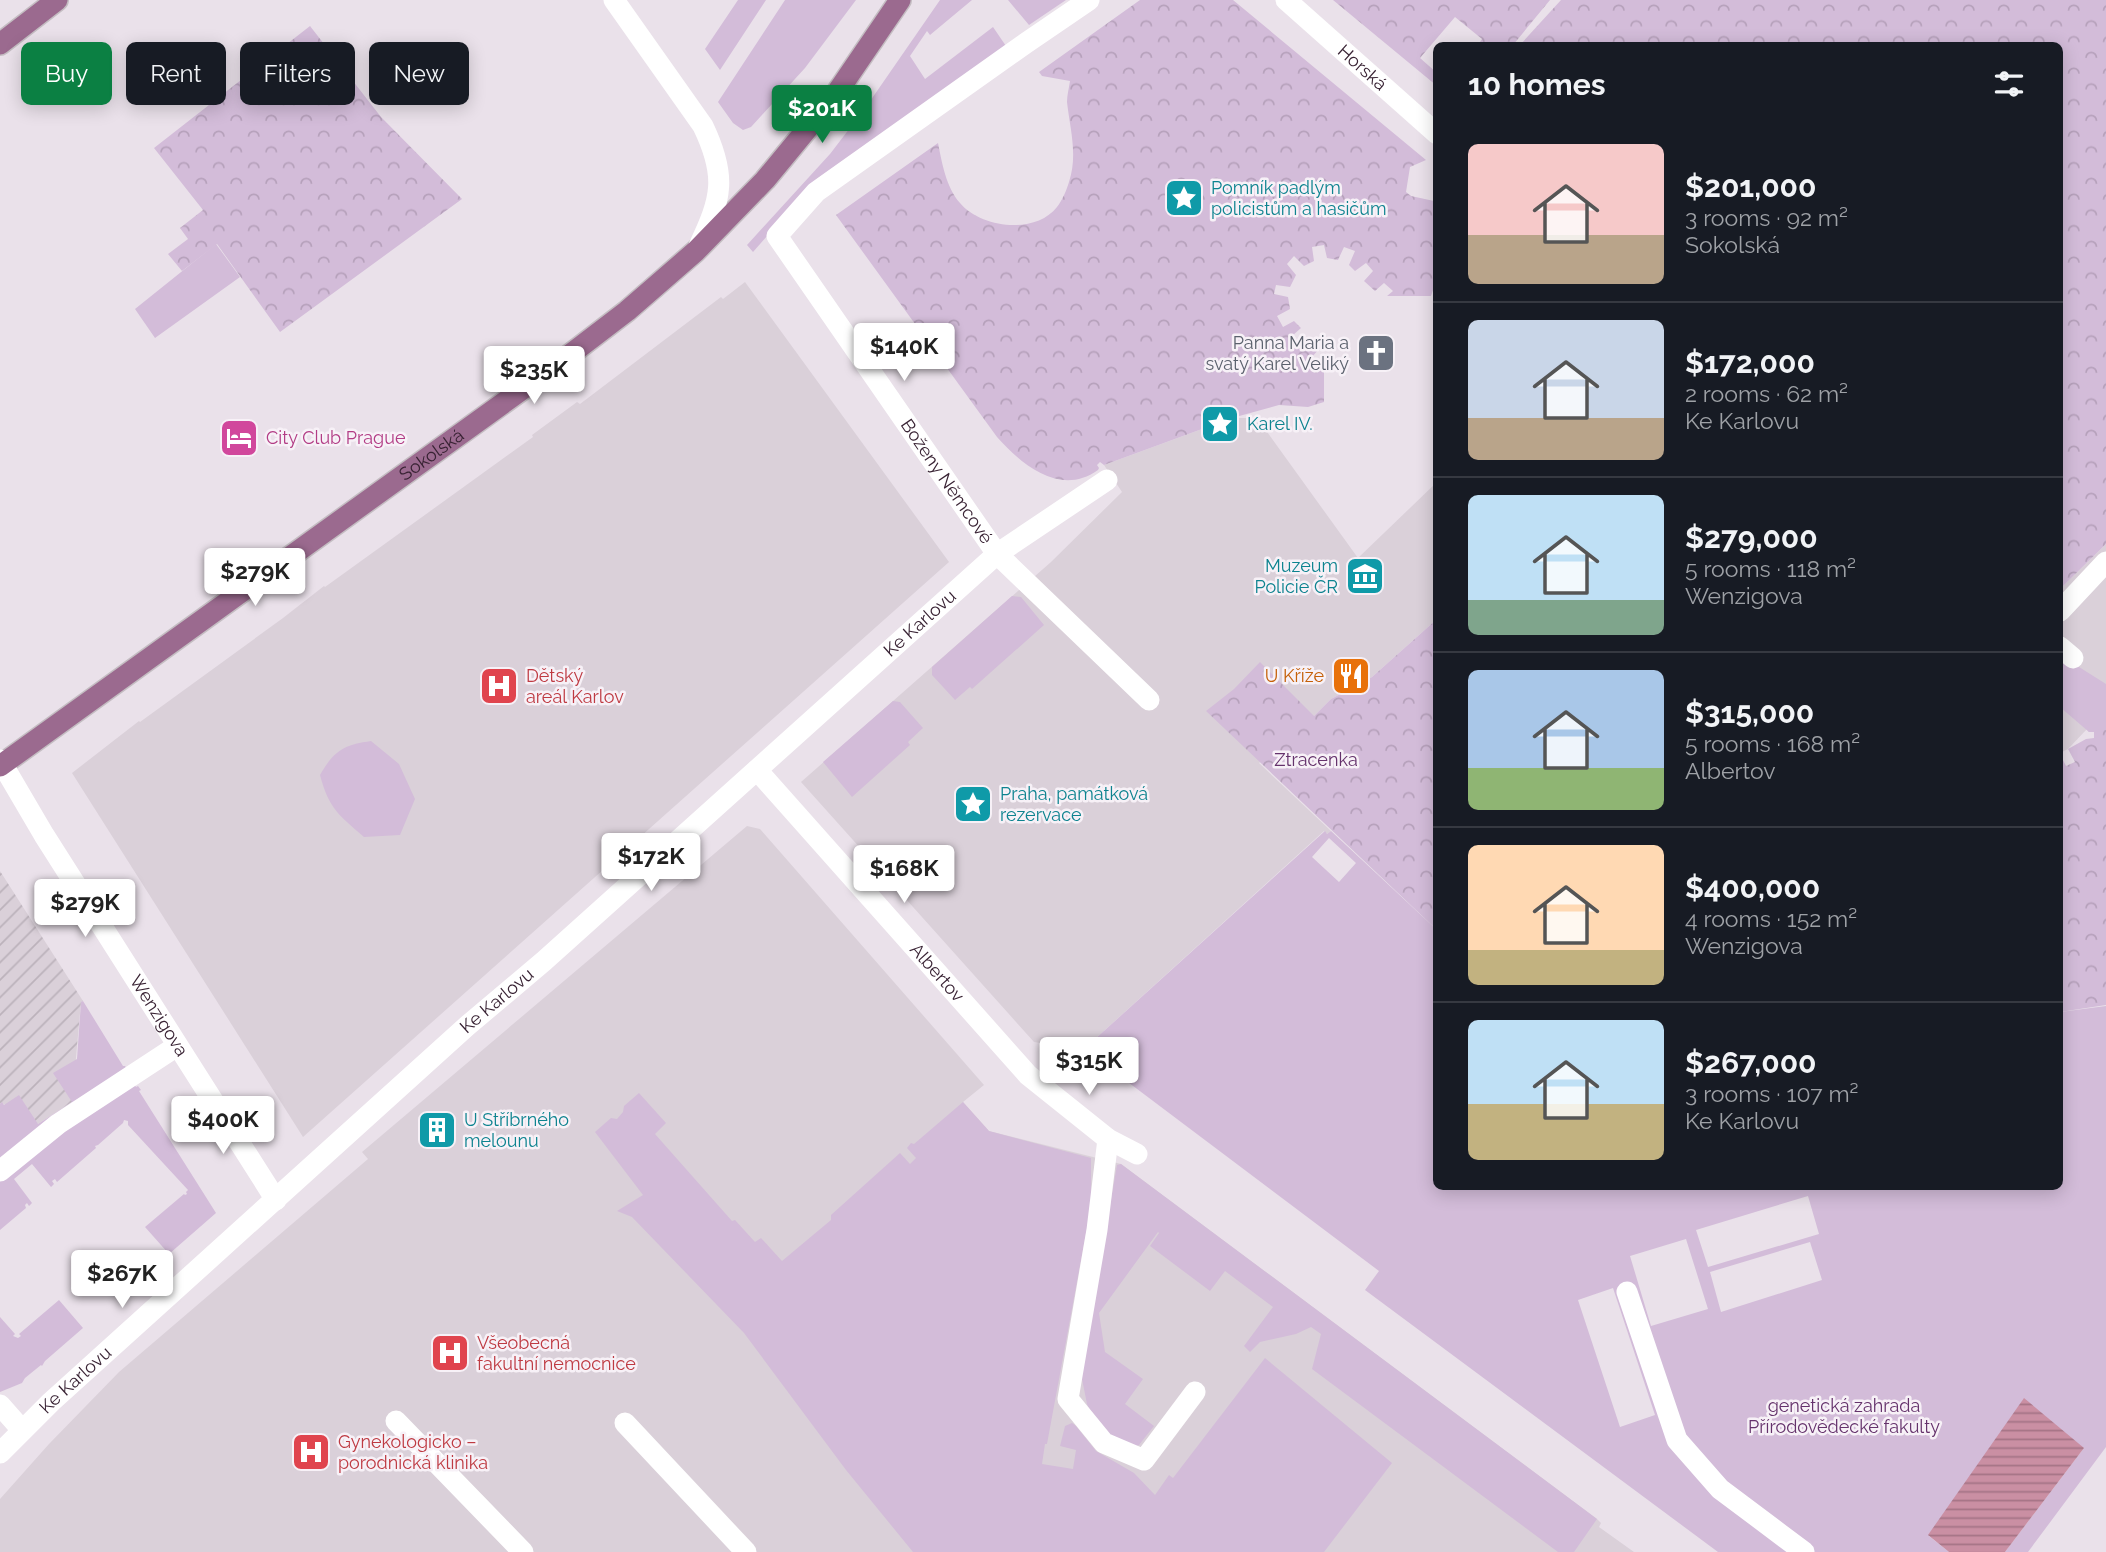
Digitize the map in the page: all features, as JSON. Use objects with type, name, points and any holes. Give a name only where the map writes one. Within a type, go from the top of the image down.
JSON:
[{"type":"main road","points":[[0,44],[57,0]]},
{"type":"main road","name":"Sokolská","points":[[1,763],[563,360],[627,311],[696,251],[765,180],[836,94],[900,0]]},
{"type":"street","points":[[614,0],[703,126],[717,160],[719,195],[714,214],[696,251]]},
{"type":"street","name":"Boženy Němcové","points":[[1090,0],[816,191],[777,236],[997,554],[1149,700]]},
{"type":"street","name":"Horská","points":[[1286,0],[1433,130]]},
{"type":"street","name":"Ke Karlovu","points":[[0,1453],[22,1430],[467,1026],[544,961],[997,554],[1107,480]]},
{"type":"street","points":[[2063,608],[2106,562]]},
{"type":"street","name":"Wenzigova","points":[[1,763],[276,1200]]},
{"type":"street","name":"Albertov","points":[[757,770],[1020,1067],[1108,1139],[1138,1154]]},
{"type":"street","points":[[0,1171],[58,1125],[177,1046]]},
{"type":"street","points":[[1108,1139],[1097,1230],[1068,1399],[1104,1443],[1144,1460],[1195,1392]]},
{"type":"street","points":[[1627,1292],[1677,1440],[1720,1489],[1804,1552]]},
{"type":"street","points":[[0,1405],[22,1430]]},
{"type":"street","points":[[396,1421],[523,1552]]},
{"type":"street","points":[[625,1423],[746,1552]]},
{"type":"shaded area","name":"Dětský areál Karlov","points":[[745,282],[949,562],[303,1137],[72,773],[324,586],[533,437],[532,435],[577,402],[580,404],[721,297],[723,299]]},
{"type":"shaded area","points":[[1232,418],[1257,418],[1358,558],[1433,486],[1433,623],[1372,677],[1331,699],[1259,763],[1331,831],[1327,834],[1324,831],[1084,1049],[1034,1042],[801,782],[1051,562],[1122,492],[1104,465]]},
{"type":"shaded area","points":[[2106,544],[2106,686],[2087,729],[2063,752],[2063,586]]},
{"type":"shaded area","points":[[747,826],[760,829],[984,1085],[963,1102],[989,1131],[1121,1164],[1597,1519],[1601,1523],[1599,1527],[1634,1552],[0,1552],[0,1499],[119,1372],[368,1159],[362,1152]]},
{"type":"shaded area","points":[[0,871],[83,1001],[72,1102],[38,1124],[0,1104]]},
{"type":"shaded area","points":[[2024,1398],[2084,1448],[2005,1552],[1949,1552],[1928,1535]]},
{"type":"green space","points":[[738,0],[766,0],[720,70],[705,49]]},
{"type":"green space","points":[[785,0],[856,0],[805,68],[751,127],[743,130],[733,123],[718,102]]},
{"type":"green space","points":[[940,0],[972,0],[930,35],[927,31],[910,56],[925,79],[993,27],[1006,46],[817,179],[753,252],[747,245],[830,154]]},
{"type":"green space","points":[[1008,0],[1066,0],[1029,25]]},
{"type":"green space","points":[[1140,0],[1233,0],[1426,160],[1410,167],[1406,192],[1411,196],[1433,201],[1431,296],[1387,296],[1393,291],[1384,283],[1375,291],[1364,281],[1373,271],[1366,263],[1355,271],[1349,265],[1355,251],[1344,247],[1338,260],[1327,258],[1324,245],[1312,247],[1314,261],[1304,266],[1294,256],[1287,264],[1296,275],[1290,287],[1276,285],[1274,294],[1288,297],[1290,309],[1277,316],[1283,327],[1294,321],[1301,328],[1292,336],[1299,345],[1309,337],[1320,348],[1311,358],[1318,367],[1324,362],[1324,402],[1308,407],[1279,405],[1232,418],[1104,465],[1100,462],[1097,465],[1098,470],[1084,477],[1056,479],[1030,467],[997,437],[836,215],[938,143],[951,190],[969,211],[994,223],[1008,225],[1036,222],[1047,216],[1061,202],[1072,172],[1072,142],[1067,102],[1070,81],[1042,76],[1039,72]]},
{"type":"green space","points":[[1333,0],[1550,0],[1515,42],[1480,42],[1482,39],[1455,17],[1420,58],[1433,69],[1433,83]]},
{"type":"green space","points":[[1561,0],[2106,0],[2106,544],[2063,586],[2063,42],[1523,42]]},
{"type":"green space","points":[[310,26],[322,42],[290,42]]},
{"type":"green space","points":[[240,81],[240,105],[355,105],[355,84],[369,105],[462,199],[280,332],[217,244],[182,271],[168,254],[188,239],[180,228],[203,210],[154,148],[209,105],[226,105],[226,92]]},
{"type":"green space","points":[[216,244],[240,277],[155,338],[135,309]]},
{"type":"green space","points":[[1012,596],[1021,597],[1044,625],[972,689],[970,687],[955,700],[932,675],[932,667]]},
{"type":"green space","name":"Ztracenka","points":[[1433,623],[1433,926],[1206,711],[1234,689],[1260,662],[1314,716],[1331,699],[1372,677]]},
{"type":"green space","points":[[2063,657],[2106,684],[2106,732],[2089,732],[2063,710]]},
{"type":"green space","points":[[893,701],[900,702],[923,728],[908,742],[910,745],[852,797],[823,762]]},
{"type":"green space","points":[[2087,729],[2106,730],[2106,1005],[2063,1012],[2063,760],[2066,766],[2075,762],[2068,749],[2086,739],[2094,738],[2094,732]]},
{"type":"green space","points":[[371,741],[399,764],[415,799],[400,835],[364,837],[331,804],[323,787],[320,775],[340,750]]},
{"type":"green space","name":"genetická zahrada Přírodovědecké fakulty","points":[[1325,831],[1327,834],[1331,831],[1433,926],[1433,1190],[2063,1190],[2063,1012],[2106,1006],[2106,1447],[2028,1552],[2005,1552],[2084,1448],[1929,1536],[1949,1552],[1718,1552],[1365,1290],[1379,1271],[1084,1049]],"holes":[[[1329,838],[1356,863],[1339,882],[1312,857]],[[1808,1196],[1819,1234],[1708,1267],[1696,1230]],[[1686,1239],[1708,1309],[1651,1326],[1630,1256]],[[1810,1242],[1822,1280],[1721,1312],[1710,1272]],[[1613,1288],[1655,1415],[1620,1427],[1578,1300]]]},
{"type":"green space","points":[[83,1001],[216,1213],[169,1254],[145,1227],[187,1194],[188,1190],[128,1125],[128,1121],[124,1120],[57,1182],[55,1179],[52,1181],[54,1184],[51,1187],[32,1164],[14,1179],[32,1203],[29,1206],[27,1203],[26,1208],[0,1230],[0,1104],[2,1102],[4,1105],[19,1095],[38,1124],[72,1102],[53,1073],[77,1059]]},
{"type":"green space","points":[[639,1093],[666,1123],[655,1134],[732,1221],[735,1220],[755,1242],[761,1238],[782,1261],[831,1220],[831,1215],[900,1153],[910,1164],[916,1158],[907,1148],[911,1143],[914,1144],[963,1102],[989,1131],[1091,1158],[1091,1206],[1042,1464],[1073,1469],[1076,1450],[1060,1446],[1065,1426],[1072,1423],[1096,1451],[1134,1473],[1155,1495],[1169,1475],[1173,1478],[1265,1358],[1392,1463],[1324,1552],[913,1552],[846,1470],[744,1333],[632,1217],[617,1211],[643,1195],[595,1132],[611,1118],[617,1119],[624,1106]]},
{"type":"green space","points":[[1121,1164],[1597,1519],[1574,1552],[1558,1552],[1312,1369],[1321,1334],[1311,1327],[1296,1334],[1260,1342],[1250,1352],[1244,1346],[1273,1307],[1225,1271],[1210,1291],[1150,1246],[1158,1232],[1099,1313],[1105,1352],[1143,1379],[1125,1404],[1154,1426],[1139,1445],[1131,1448],[1097,1427],[1087,1404],[1081,1374],[1117,1165]]},
{"type":"green space","points":[[59,1300],[83,1328],[22,1383],[0,1392],[0,1317],[15,1334],[13,1336],[18,1338],[21,1336],[19,1334]]},
{"type":"place","name":"Pomník padlým policistům a hasičům","points":[[1184,198]]},
{"type":"place","name":"Panna Maria a svatý Karel Veliký","points":[[1376,353]]},
{"type":"place","name":"Karel IV.","points":[[1220,424]]},
{"type":"place","name":"City Club Prague","points":[[239,438]]},
{"type":"place","name":"Muzeum Policie ČR","points":[[1365,576]]},
{"type":"place","name":"U Kříže","points":[[1351,676]]},
{"type":"place","name":"Dětský areál Karlov","points":[[499,686]]},
{"type":"place","name":"Praha, památková rezervace","points":[[973,804]]},
{"type":"place","name":"U Stříbrného melounu","points":[[437,1130]]},
{"type":"place","name":"Všeobecná fakultní nemocnice","points":[[450,1353]]},
{"type":"place","name":"Gynekologicko – porodnická klinika","points":[[311,1452]]}]
